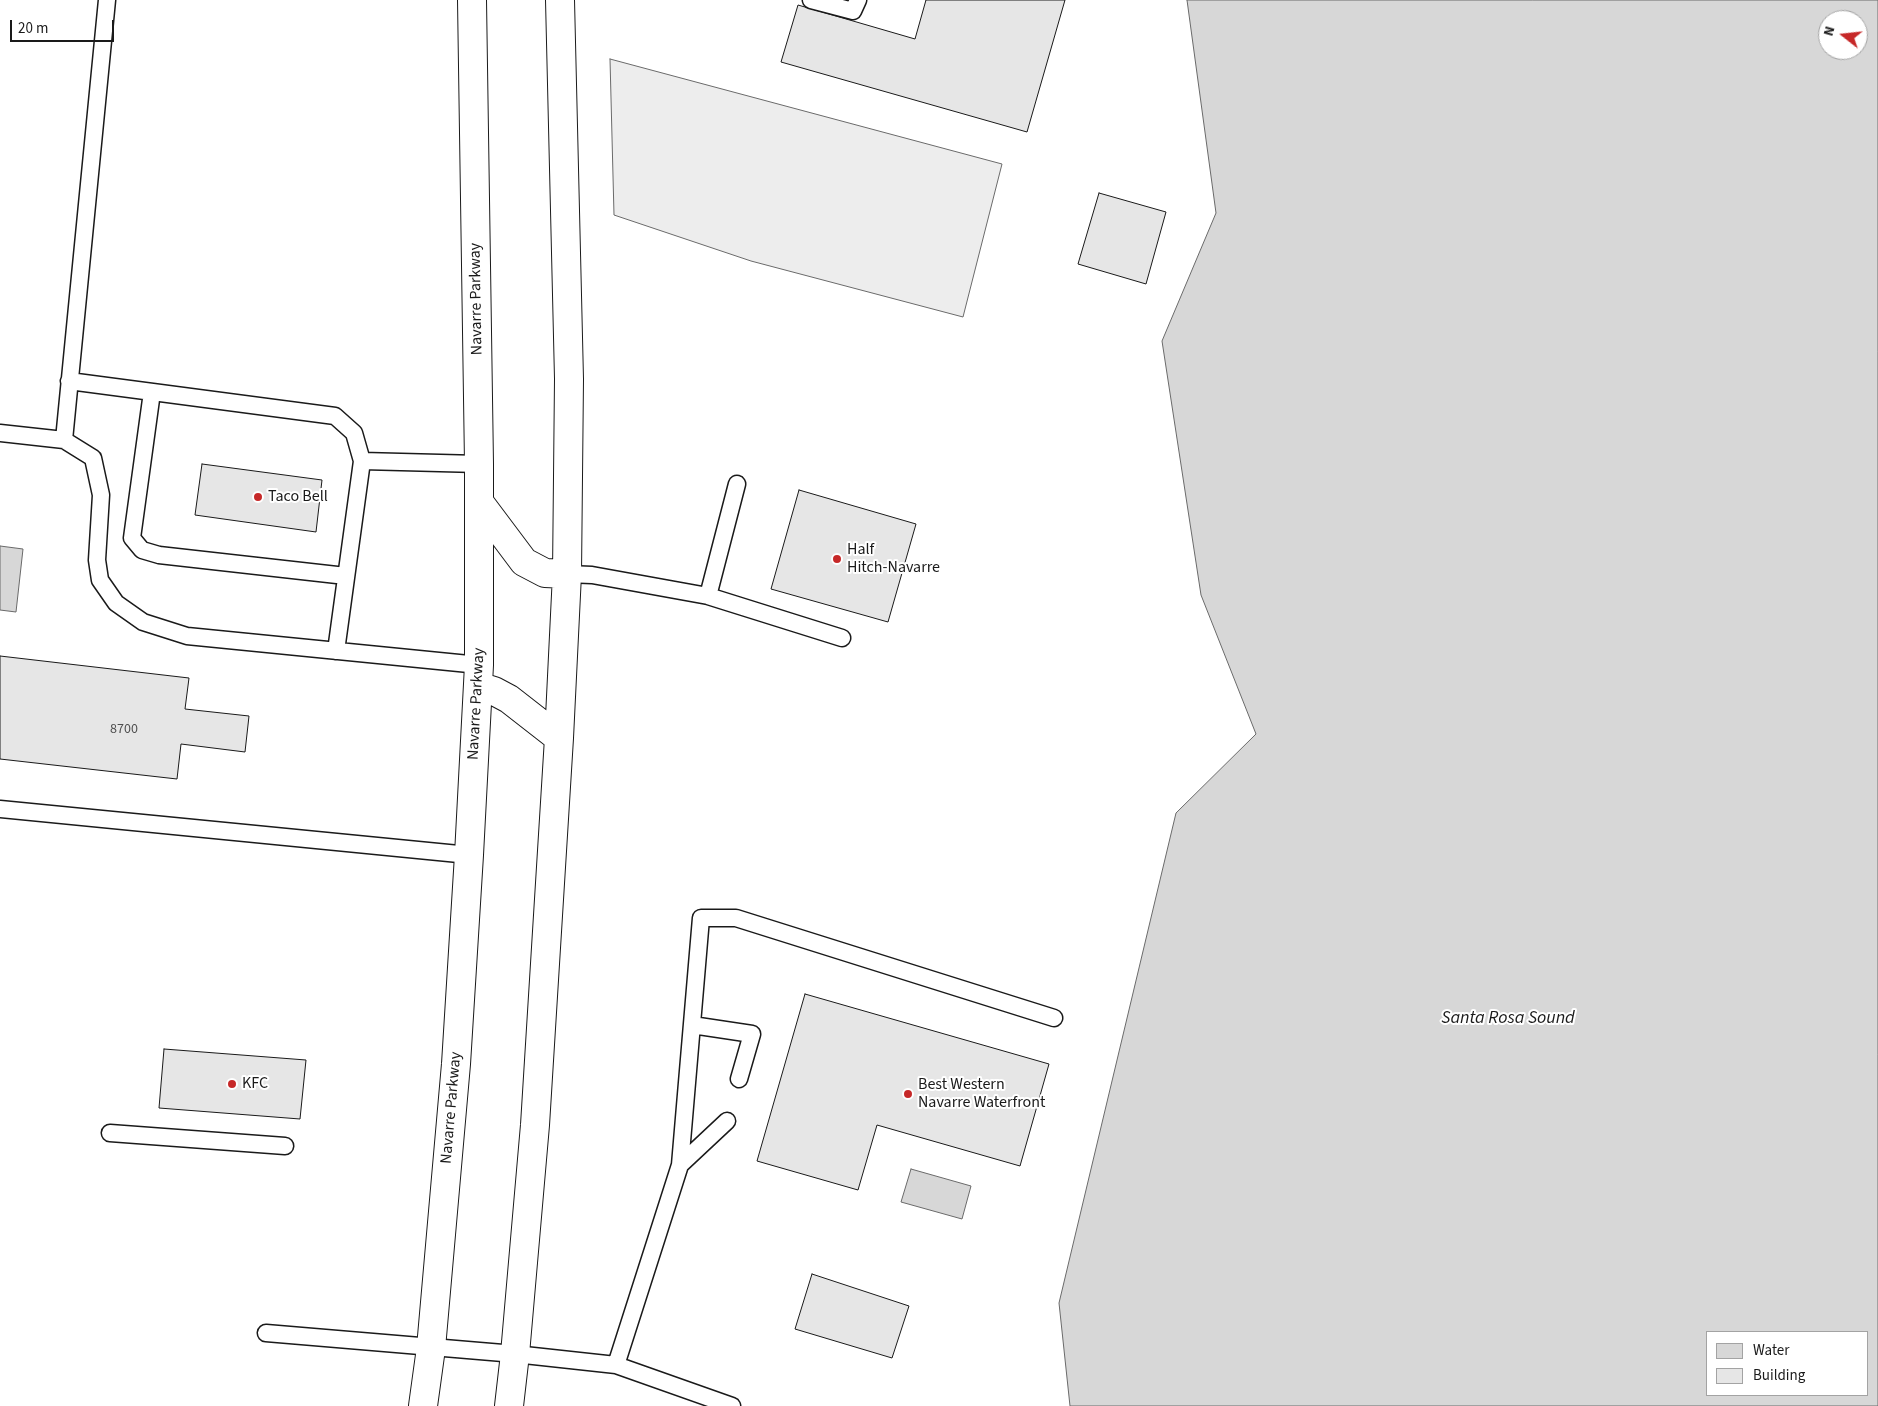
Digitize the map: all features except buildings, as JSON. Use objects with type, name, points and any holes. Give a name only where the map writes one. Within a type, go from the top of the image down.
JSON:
[{"type":"highway","name":"Navarre Parkway","points":[[424,1406],[431,1348],[456,1064],[478,675],[480,610],[479,464],[472,0]]},
{"type":"highway","points":[[509,1406],[516,1354],[535,1125],[559,738],[567,574],[569,379],[560,0]]},
{"type":"highway","points":[[479,502],[524,562],[545,572],[567,574]]},
{"type":"highway","points":[[478,675],[494,691],[509,699],[559,738]]},
{"type":"lane","points":[[64,440],[107,0]]},
{"type":"lane","points":[[811,0],[853,11],[858,0]]},
{"type":"lane","points":[[69,381],[335,416],[354,433],[362,461],[336,650]]},
{"type":"lane","points":[[152,392],[132,538],[142,550],[159,554],[346,576]]},
{"type":"lane","points":[[0,433],[64,440],[93,458],[101,495],[97,560],[100,580],[116,603],[143,622],[187,636],[336,650],[478,675]]},
{"type":"lane","points":[[362,461],[479,464]]},
{"type":"lane","points":[[708,596],[737,484]]},
{"type":"lane","points":[[567,574],[592,575],[708,596],[842,638]]},
{"type":"lane","points":[[0,809],[469,855]]},
{"type":"lane","points":[[616,1365],[680,1165],[701,918],[736,918],[1054,1018]]},
{"type":"lane","points":[[692,1025],[752,1034],[739,1079]]},
{"type":"lane","points":[[680,1165],[727,1121]]},
{"type":"lane","points":[[110,1133],[285,1146]]},
{"type":"lane","points":[[266,1333],[516,1354],[616,1365],[732,1406]]},
{"type":"shaded area","points":[[610,59],[1002,164],[963,317],[751,261],[614,215]]},
{"type":"water","name":"Santa Rosa Sound","points":[[1187,0],[1878,0],[1878,1406],[1070,1406],[1059,1303],[1176,813],[1256,734],[1201,595],[1162,341],[1216,213]]},
{"type":"water","points":[[0,546],[23,549],[16,612],[0,610]]},
{"type":"water","points":[[911,1169],[971,1186],[962,1219],[901,1202]]},
{"type":"place","name":"Taco Bell","points":[[258,497]]},
{"type":"place","name":"Half Hitch-Navarre","points":[[837,559]]},
{"type":"place","name":"KFC","points":[[232,1084]]},
{"type":"place","name":"Best Western Navarre Waterfront","points":[[908,1094]]}]
